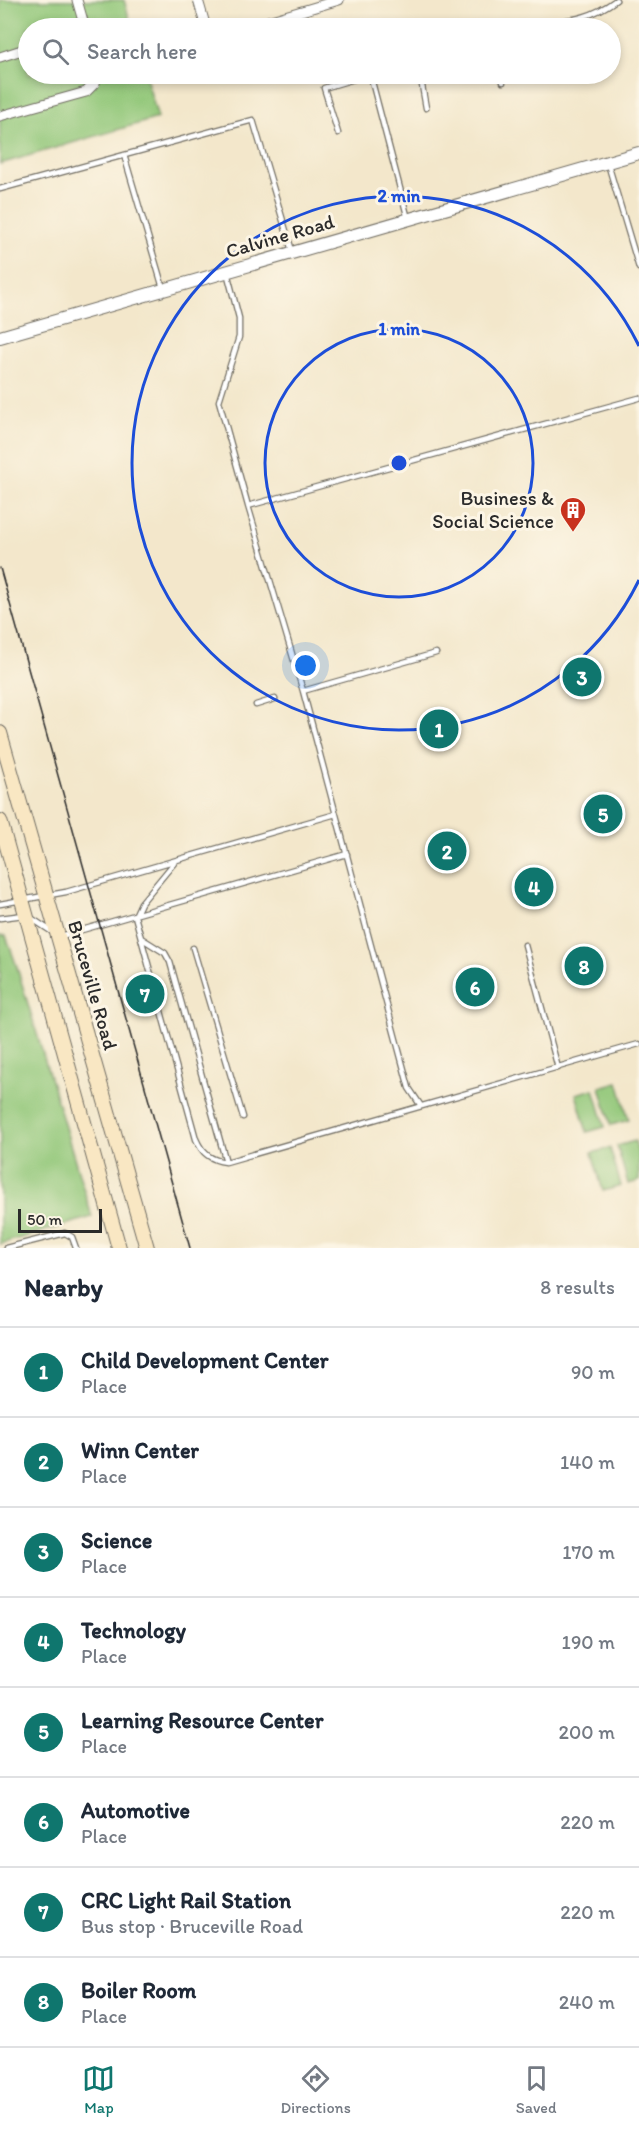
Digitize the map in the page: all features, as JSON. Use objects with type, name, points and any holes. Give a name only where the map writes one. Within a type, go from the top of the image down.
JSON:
[{"type":"main road","name":"Bruceville Road","points":[[0,733],[147,1248]]},
{"type":"main road","points":[[0,821],[119,1248]]},
{"type":"street","points":[[77,0],[82,18]]},
{"type":"street","points":[[198,0],[203,18]]},
{"type":"street","points":[[278,18],[339,0]]},
{"type":"street","points":[[0,57],[18,51]]},
{"type":"street","points":[[0,116],[86,92],[94,84]]},
{"type":"street","name":"Calvine Road","points":[[0,337],[639,153]]},
{"type":"lane","points":[[582,18],[604,9],[616,0]]},
{"type":"lane","points":[[337,84],[324,88],[338,133]]},
{"type":"lane","points":[[374,84],[408,220]]},
{"type":"lane","points":[[422,84],[426,108]]},
{"type":"lane","points":[[0,189],[253,120],[292,253]]},
{"type":"lane","points":[[124,155],[163,290]]},
{"type":"lane","points":[[607,162],[639,268]]},
{"type":"lane","points":[[227,272],[239,318],[239,337],[219,401],[303,691],[358,893],[358,902],[410,1088],[421,1106]]},
{"type":"lane","points":[[248,506],[639,398]]},
{"type":"lane","points":[[303,691],[436,653]]},
{"type":"lane","points":[[255,705],[275,699]]},
{"type":"lane","points":[[0,904],[47,896],[174,863],[336,814]]},
{"type":"lane","points":[[0,918],[27,915],[59,937],[347,854]]},
{"type":"lane","points":[[174,863],[141,903],[135,916],[196,1139],[204,1153],[213,1159],[226,1162],[639,1044]]},
{"type":"lane","points":[[141,938],[165,953],[170,962],[226,1162]]},
{"type":"lane","points":[[525,945],[558,1068]]},
{"type":"lane","points":[[193,948],[243,1117]]},
{"type":"lane","points":[[6,1248],[65,1233],[72,1237],[76,1248]]},
{"type":"green space","points":[[0,0],[124,0],[129,18],[18,18],[18,84],[148,84],[158,118],[0,164]]},
{"type":"green space","points":[[0,935],[6,936],[16,964],[92,1217],[0,1244]]},
{"type":"green space","points":[[618,1082],[629,1120],[611,1125],[600,1087]]},
{"type":"green space","points":[[594,1089],[605,1127],[587,1132],[576,1094]]},
{"type":"green space","points":[[635,1141],[639,1156],[639,1181],[628,1184],[617,1146]]},
{"type":"green space","points":[[610,1148],[621,1186],[603,1191],[592,1153]]},
{"type":"tram line","points":[[0,568],[190,1248]]},
{"type":"place","name":"Business & Social Science","points":[[573,533]]},
{"type":"place","name":"Science","points":[[582,677]]},
{"type":"place","name":"Child Development Center","points":[[439,729]]},
{"type":"place","name":"Learning Resource Center","points":[[603,814]]},
{"type":"place","name":"Winn Center","points":[[447,851]]},
{"type":"place","name":"Technology","points":[[534,887]]},
{"type":"place","name":"Boiler Room","points":[[584,966]]},
{"type":"place","name":"Automotive","points":[[475,987]]},
{"type":"place","name":"CRC Light Rail Station","points":[[145,994]]}]
